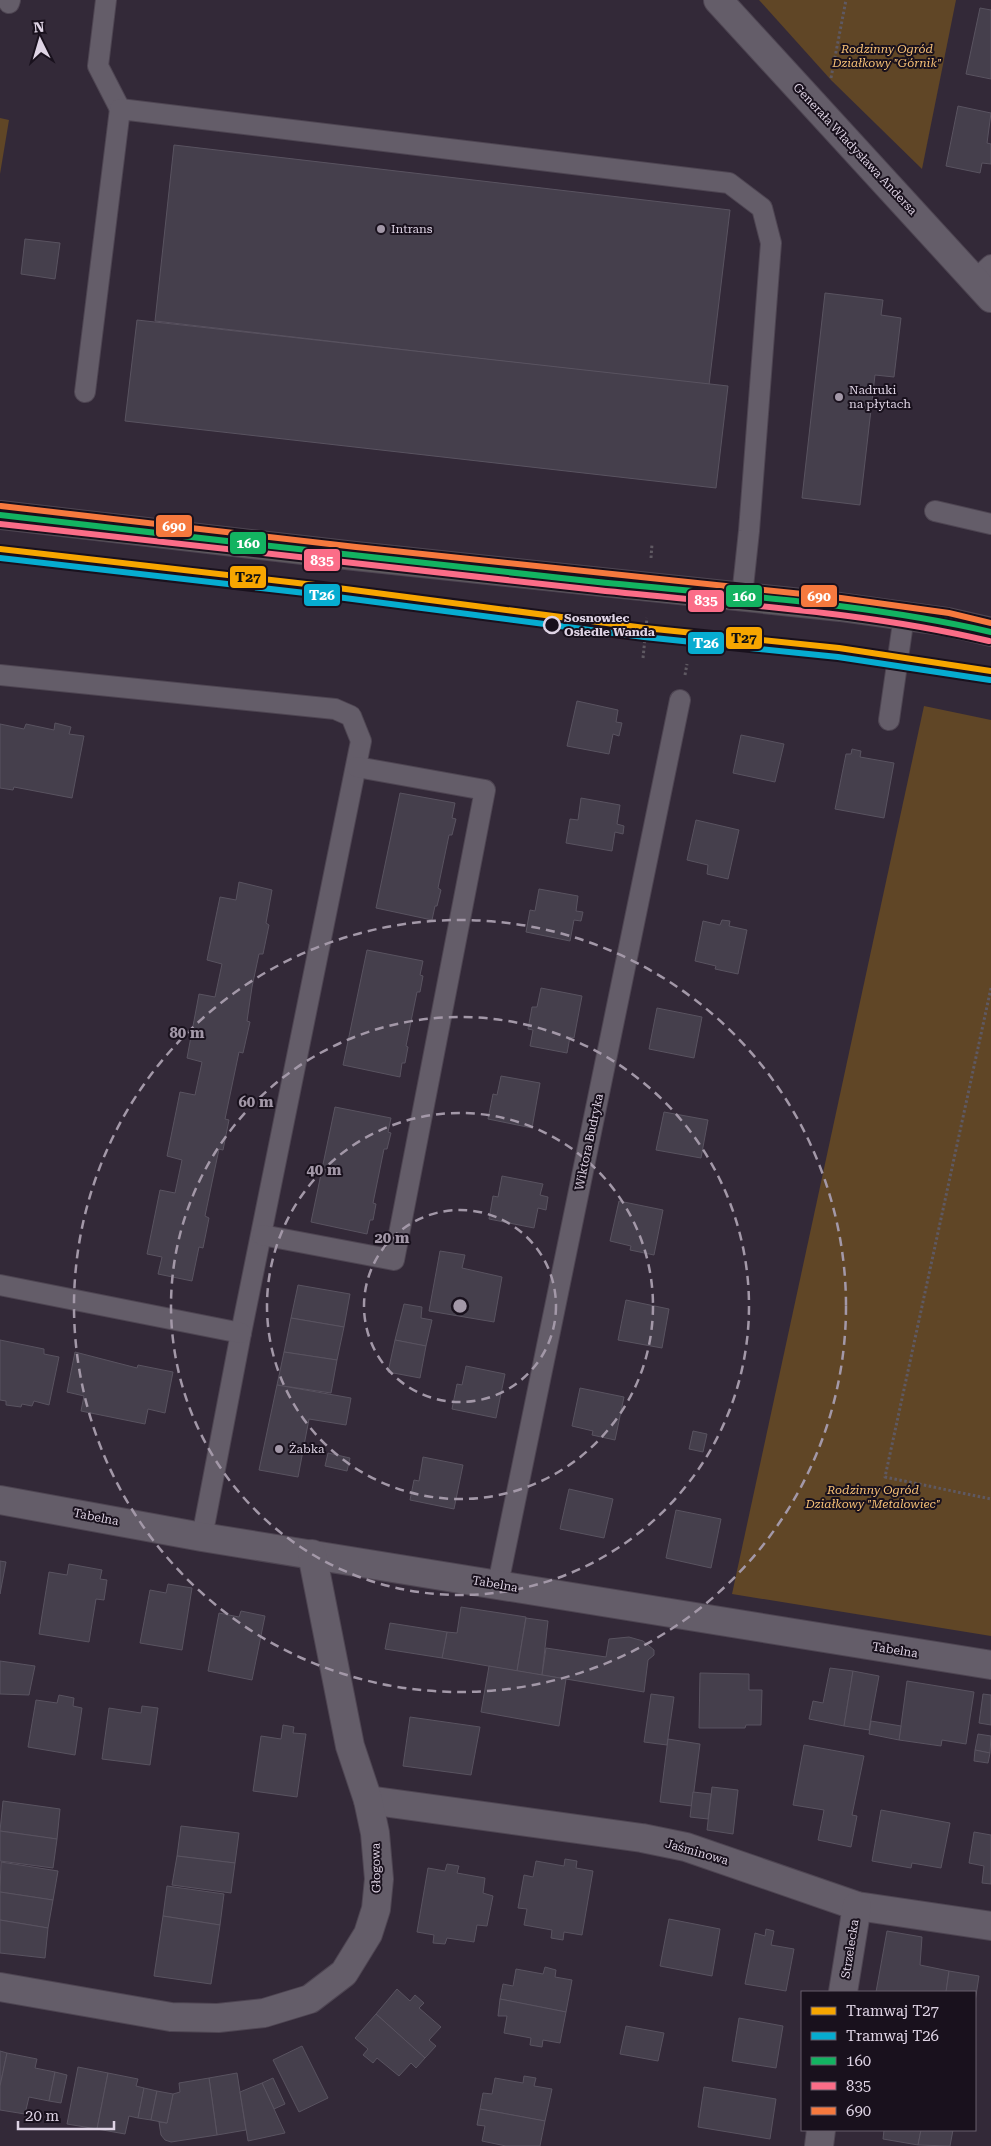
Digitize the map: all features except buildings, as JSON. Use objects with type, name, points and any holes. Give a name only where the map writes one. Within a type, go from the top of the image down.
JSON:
[{"type":"main road","points":[[0,515],[355,556],[742,596],[948,622],[991,632]]},
{"type":"street","name":"Generała Władysława Andersa","points":[[718,0],[986,281]]},
{"type":"street","name":"Tabelna","points":[[0,1500],[202,1537],[991,1665]]},
{"type":"street","name":"Głogowa","points":[[0,1987],[171,2017],[218,2018],[264,2013],[310,1999],[344,1974],[368,1934],[376,1909],[379,1879],[375,1833],[368,1800],[350,1746],[312,1554]]},
{"type":"street","name":"Jaśminowa","points":[[368,1800],[642,1838],[686,1847],[857,1906],[991,1926]]},
{"type":"street","name":"Strzelecka","points":[[843,1991],[857,1906]]},
{"type":"street","points":[[818,2146],[821,2131]]},
{"type":"lane","points":[[85,392],[120,109],[98,66],[106,0]]},
{"type":"lane","points":[[120,109],[729,183],[762,208],[771,243],[749,530],[742,596]]},
{"type":"lane","points":[[934,511],[991,524]]},
{"type":"lane","points":[[889,720],[904,616]]},
{"type":"lane","points":[[0,675],[335,709],[351,716],[361,741],[241,1334],[202,1537]]},
{"type":"lane","name":"Wiktora Budryka","points":[[498,1584],[680,700]]},
{"type":"lane","points":[[262,1235],[394,1260],[485,790],[357,767]]},
{"type":"lane","points":[[0,1285],[241,1334]]},
{"type":"path","points":[[831,80],[846,0]]},
{"type":"path","points":[[643,658],[646,617]]},
{"type":"path","points":[[991,988],[885,1477],[991,1500]]},
{"type":"green space","name":"Rodzinny Ogród Działkowy \"Górnik\"","points":[[759,0],[956,0],[922,169],[831,80]]},
{"type":"green space","points":[[0,118],[9,120],[0,174]]},
{"type":"green space","name":"Rodzinny Ogród Działkowy \"Metalowiec\"","points":[[924,706],[991,720],[991,1636],[732,1594]]},
{"type":"tram line","name":"T27","points":[[0,549],[315,585],[645,628],[839,648],[991,671]]},
{"type":"tram line","name":"T26","points":[[0,558],[314,594],[644,637],[838,657],[990,680]]},
{"type":"transit line","name":"690","points":[[1,506],[356,547],[841,598],[949,613],[991,623]]},
{"type":"transit line","name":"160","points":[[0,515],[523,574],[796,601],[895,614],[991,632]]},
{"type":"transit line","name":"835","points":[[0,524],[448,574],[844,615],[893,622],[989,641]]},
{"type":"place","name":"Intrans","points":[[381,229]]},
{"type":"place","name":"Nadruki na płytach","points":[[839,397]]},
{"type":"place","name":"Sosnowiec Osiedle Wanda","points":[[552,625]]},
{"type":"place","name":"Żabka","points":[[279,1449]]}]
